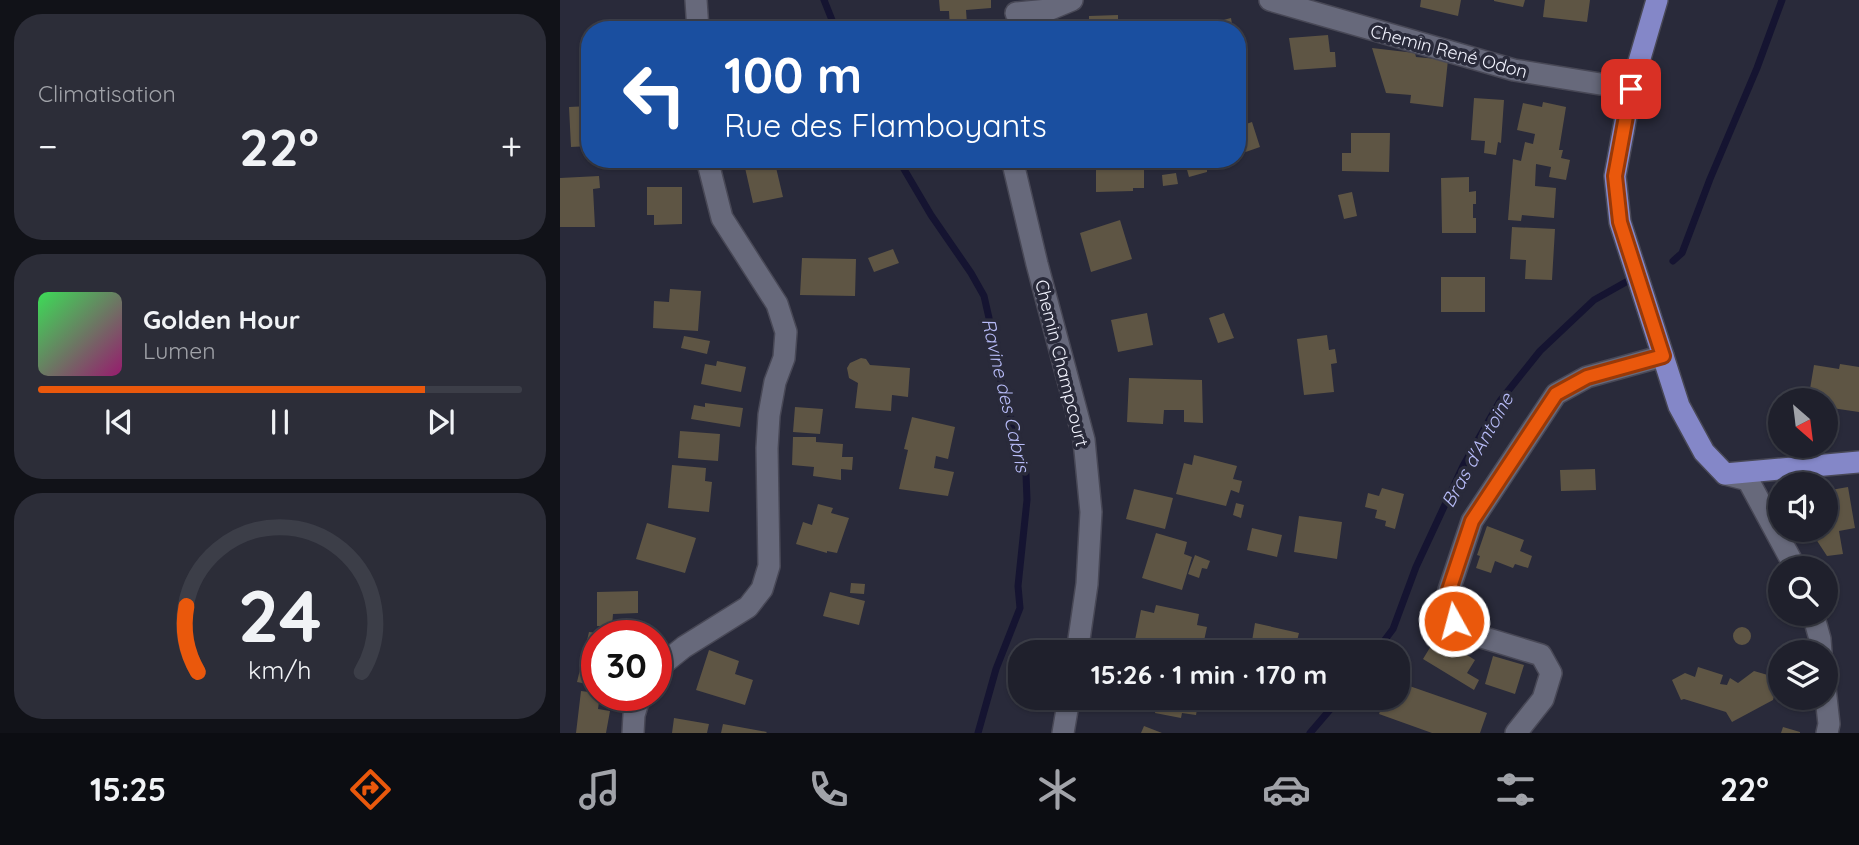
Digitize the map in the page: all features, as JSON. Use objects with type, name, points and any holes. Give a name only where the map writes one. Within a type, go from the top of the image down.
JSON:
[{"type":"main road","points":[[1657,0],[1631,89],[1615,176],[1620,222],[1679,406],[1704,452],[1725,474],[1859,462]]},
{"type":"street","points":[[696,0],[697,21]]},
{"type":"street","points":[[1016,14],[1048,10],[1072,0]]},
{"type":"street","name":"Chemin René Odon","points":[[1270,0],[1514,70],[1631,89]]},
{"type":"street","points":[[672,657],[748,607],[762,589],[769,566],[769,415],[775,382],[784,358],[786,331],[777,304],[722,218],[708,168]]},
{"type":"street","name":"Chemin Champcourt","points":[[1014,168],[1084,440],[1091,512],[1087,584],[1079,640]]},
{"type":"street","points":[[1516,733],[1543,699],[1550,673],[1541,655],[1465,632],[1454,621],[1449,590],[1472,521],[1556,394],[1587,377],[1663,356]]},
{"type":"street","points":[[1725,474],[1748,481],[1790,556]]},
{"type":"street","points":[[1063,733],[1067,710]]},
{"type":"street","points":[[1827,710],[1827,733]]},
{"type":"street","points":[[633,733],[635,711]]},
{"type":"building","points":[[939,0],[991,0],[991,8],[966,10],[967,21],[950,21],[949,11],[940,11]]},
{"type":"building","points":[[1421,0],[1461,0],[1458,16],[1420,7]]},
{"type":"building","points":[[1494,0],[1525,0],[1523,7]]},
{"type":"building","points":[[1545,0],[1590,0],[1587,22],[1543,17]]},
{"type":"building","points":[[1118,15],[1118,21],[1089,21],[1089,16]]},
{"type":"building","points":[[1328,35],[1330,52],[1335,52],[1336,67],[1294,70],[1289,38]]},
{"type":"building","points":[[1372,48],[1448,60],[1443,107],[1410,103],[1411,95],[1386,93]]},
{"type":"building","points":[[1474,98],[1504,100],[1501,143],[1498,142],[1496,155],[1484,153],[1485,141],[1471,140]]},
{"type":"building","points":[[1543,102],[1566,107],[1559,150],[1563,150],[1561,158],[1570,160],[1566,180],[1549,177],[1551,167],[1536,164],[1535,186],[1556,188],[1554,218],[1522,215],[1521,221],[1508,220],[1513,159],[1521,161],[1525,142],[1533,144],[1535,134],[1517,130],[1523,103],[1542,107]]},
{"type":"building","points":[[581,106],[581,146],[571,147],[569,107]]},
{"type":"building","points":[[1252,122],[1260,147],[1246,152],[1246,124]]},
{"type":"building","points":[[1351,133],[1390,133],[1389,172],[1342,171],[1342,153],[1351,153]]},
{"type":"building","points":[[745,168],[776,168],[783,197],[753,203]]},
{"type":"building","points":[[1096,168],[1144,168],[1144,188],[1096,192]]},
{"type":"building","points":[[1150,168],[1178,169],[1150,170]]},
{"type":"building","points":[[1186,168],[1211,168],[1207,169],[1207,172],[1189,177]]},
{"type":"building","points":[[1176,173],[1178,184],[1163,186],[1162,175]]},
{"type":"building","points":[[599,176],[600,188],[593,189],[595,227],[560,227],[560,178]]},
{"type":"building","points":[[1469,177],[1469,192],[1476,191],[1473,218],[1476,218],[1476,233],[1442,233],[1441,178]]},
{"type":"building","points":[[647,187],[682,187],[682,224],[654,225],[654,215],[647,215]]},
{"type":"building","points":[[1352,192],[1357,216],[1344,219],[1338,195]]},
{"type":"building","points":[[1120,220],[1132,259],[1091,272],[1080,233]]},
{"type":"building","points":[[1512,227],[1555,229],[1552,280],[1525,279],[1526,260],[1510,259]]},
{"type":"building","points":[[893,249],[899,263],[874,272],[868,258]]},
{"type":"building","points":[[802,258],[856,259],[855,296],[800,295]]},
{"type":"building","points":[[1441,277],[1485,277],[1485,312],[1441,312]]},
{"type":"building","points":[[670,289],[701,291],[698,331],[653,328],[654,301],[669,302]]},
{"type":"building","points":[[1147,313],[1153,345],[1118,352],[1111,320]]},
{"type":"building","points":[[1224,313],[1234,338],[1218,343],[1209,318]]},
{"type":"building","points":[[1327,335],[1329,350],[1335,349],[1337,363],[1331,364],[1334,392],[1304,395],[1297,339]]},
{"type":"building","points":[[684,336],[710,341],[707,354],[681,348]]},
{"type":"building","points":[[861,358],[866,359],[870,365],[910,368],[908,397],[892,395],[891,411],[855,408],[858,383],[849,378],[847,368],[850,363]]},
{"type":"building","points":[[717,361],[746,367],[741,392],[701,384],[705,364],[716,366]]},
{"type":"building","points":[[1840,364],[1859,367],[1859,412],[1838,409],[1838,388],[1810,388],[1814,365],[1839,369]]},
{"type":"building","points":[[1129,378],[1202,380],[1203,423],[1184,422],[1184,410],[1164,410],[1163,424],[1127,422]]},
{"type":"building","points":[[705,403],[743,408],[740,427],[691,419],[694,405],[705,407]]},
{"type":"building","points":[[795,407],[823,409],[820,434],[793,432]]},
{"type":"building","points":[[912,417],[955,427],[948,459],[936,456],[934,468],[954,472],[948,496],[899,489],[908,450],[904,449]]},
{"type":"building","points":[[680,431],[720,434],[718,461],[678,458]]},
{"type":"building","points":[[793,437],[816,437],[816,442],[843,444],[842,457],[853,457],[852,470],[841,469],[841,480],[813,476],[814,467],[792,465]]},
{"type":"building","points":[[1194,455],[1237,466],[1233,479],[1242,481],[1239,493],[1231,490],[1226,506],[1176,494],[1184,463],[1192,465]]},
{"type":"building","points":[[672,465],[706,468],[705,481],[712,482],[709,512],[668,508]]},
{"type":"building","points":[[1595,469],[1596,490],[1561,491],[1560,470]]},
{"type":"building","points":[[1848,487],[1855,528],[1839,531],[1843,554],[1827,556],[1818,542],[1838,542],[1838,489]]},
{"type":"building","points":[[1382,488],[1404,494],[1395,529],[1385,526],[1386,521],[1375,518],[1377,510],[1365,507],[1368,493],[1379,496]]},
{"type":"building","points":[[1134,489],[1173,498],[1165,529],[1126,519]]},
{"type":"building","points":[[1236,503],[1244,505],[1241,518],[1233,515]]},
{"type":"building","points":[[818,504],[833,508],[831,513],[849,518],[837,553],[827,553],[796,544],[803,522],[812,525]]},
{"type":"building","points":[[1299,516],[1342,522],[1337,559],[1294,552]]},
{"type":"building","points":[[647,523],[696,538],[685,573],[636,559]]},
{"type":"building","points":[[1487,526],[1524,540],[1520,551],[1532,556],[1528,568],[1515,564],[1513,568],[1495,561],[1491,573],[1476,568],[1480,556],[1477,555]]},
{"type":"building","points":[[1252,528],[1282,535],[1277,557],[1247,550]]},
{"type":"building","points":[[1156,533],[1187,542],[1184,554],[1192,557],[1182,590],[1142,578]]},
{"type":"building","points":[[1195,555],[1210,561],[1207,569],[1202,568],[1199,578],[1188,574]]},
{"type":"building","points":[[851,583],[865,584],[864,594],[850,593]]},
{"type":"building","points":[[638,591],[638,613],[613,614],[612,620],[597,620],[597,592]]},
{"type":"building","points":[[830,592],[865,601],[859,625],[823,616]]},
{"type":"building","points":[[1156,605],[1199,614],[1197,625],[1207,627],[1204,640],[1135,640],[1141,610],[1154,613]]},
{"type":"building","points":[[1255,623],[1299,633],[1297,640],[1252,640]]},
{"type":"building","points":[[1738,627],[1746,627],[1751,636],[1749,643],[1738,645],[1733,640],[1733,632]]},
{"type":"building","points":[[1437,636],[1475,660],[1467,673],[1479,680],[1474,690],[1423,659]]},
{"type":"building","points":[[709,650],[739,661],[735,674],[753,680],[745,705],[696,690]]},
{"type":"building","points":[[1493,656],[1524,665],[1515,694],[1485,684]]},
{"type":"building","points":[[581,665],[581,683],[577,682]]},
{"type":"building","points":[[1698,667],[1723,675],[1720,684],[1727,685],[1730,678],[1738,683],[1754,671],[1768,675],[1768,703],[1732,722],[1726,712],[1681,700],[1672,680],[1685,673],[1695,677]]},
{"type":"building","points":[[1410,686],[1487,713],[1480,733],[1432,733],[1379,714],[1380,710],[1410,710]]},
{"type":"building","points":[[581,691],[581,711],[610,711],[606,733],[576,733]]},
{"type":"building","points":[[1156,710],[1197,710],[1196,715],[1182,713],[1181,718],[1155,713]]},
{"type":"building","points":[[674,718],[709,724],[707,733],[672,733]]},
{"type":"building","points":[[723,724],[767,732],[721,733]]},
{"type":"building","points":[[1144,726],[1162,733],[1141,733]]},
{"type":"building","points":[[1783,727],[1800,732],[1800,733],[1781,733]]},
{"type":"waterway","name":"Ravine des Cabris","points":[[824,0],[832,21]]},
{"type":"waterway","name":"Bras d'Antoine","points":[[1673,261],[1682,253],[1782,0]]},
{"type":"waterway","name":"Ravine des Cabris","points":[[903,168],[984,296],[991,344],[1026,474],[1027,500],[1018,586],[1020,608],[996,669],[978,733]]},
{"type":"waterway","name":"Bras d'Antoine","points":[[1385,640],[1393,629],[1416,567],[1463,466],[1500,401],[1540,351],[1594,300],[1626,282]]},
{"type":"waterway","name":"Bras d'Antoine","points":[[1310,733],[1330,710]]},
{"type":"route","points":[[1454,621],[1449,590],[1472,521],[1556,394],[1587,377],[1663,356],[1620,222],[1615,176],[1631,89]]}]
